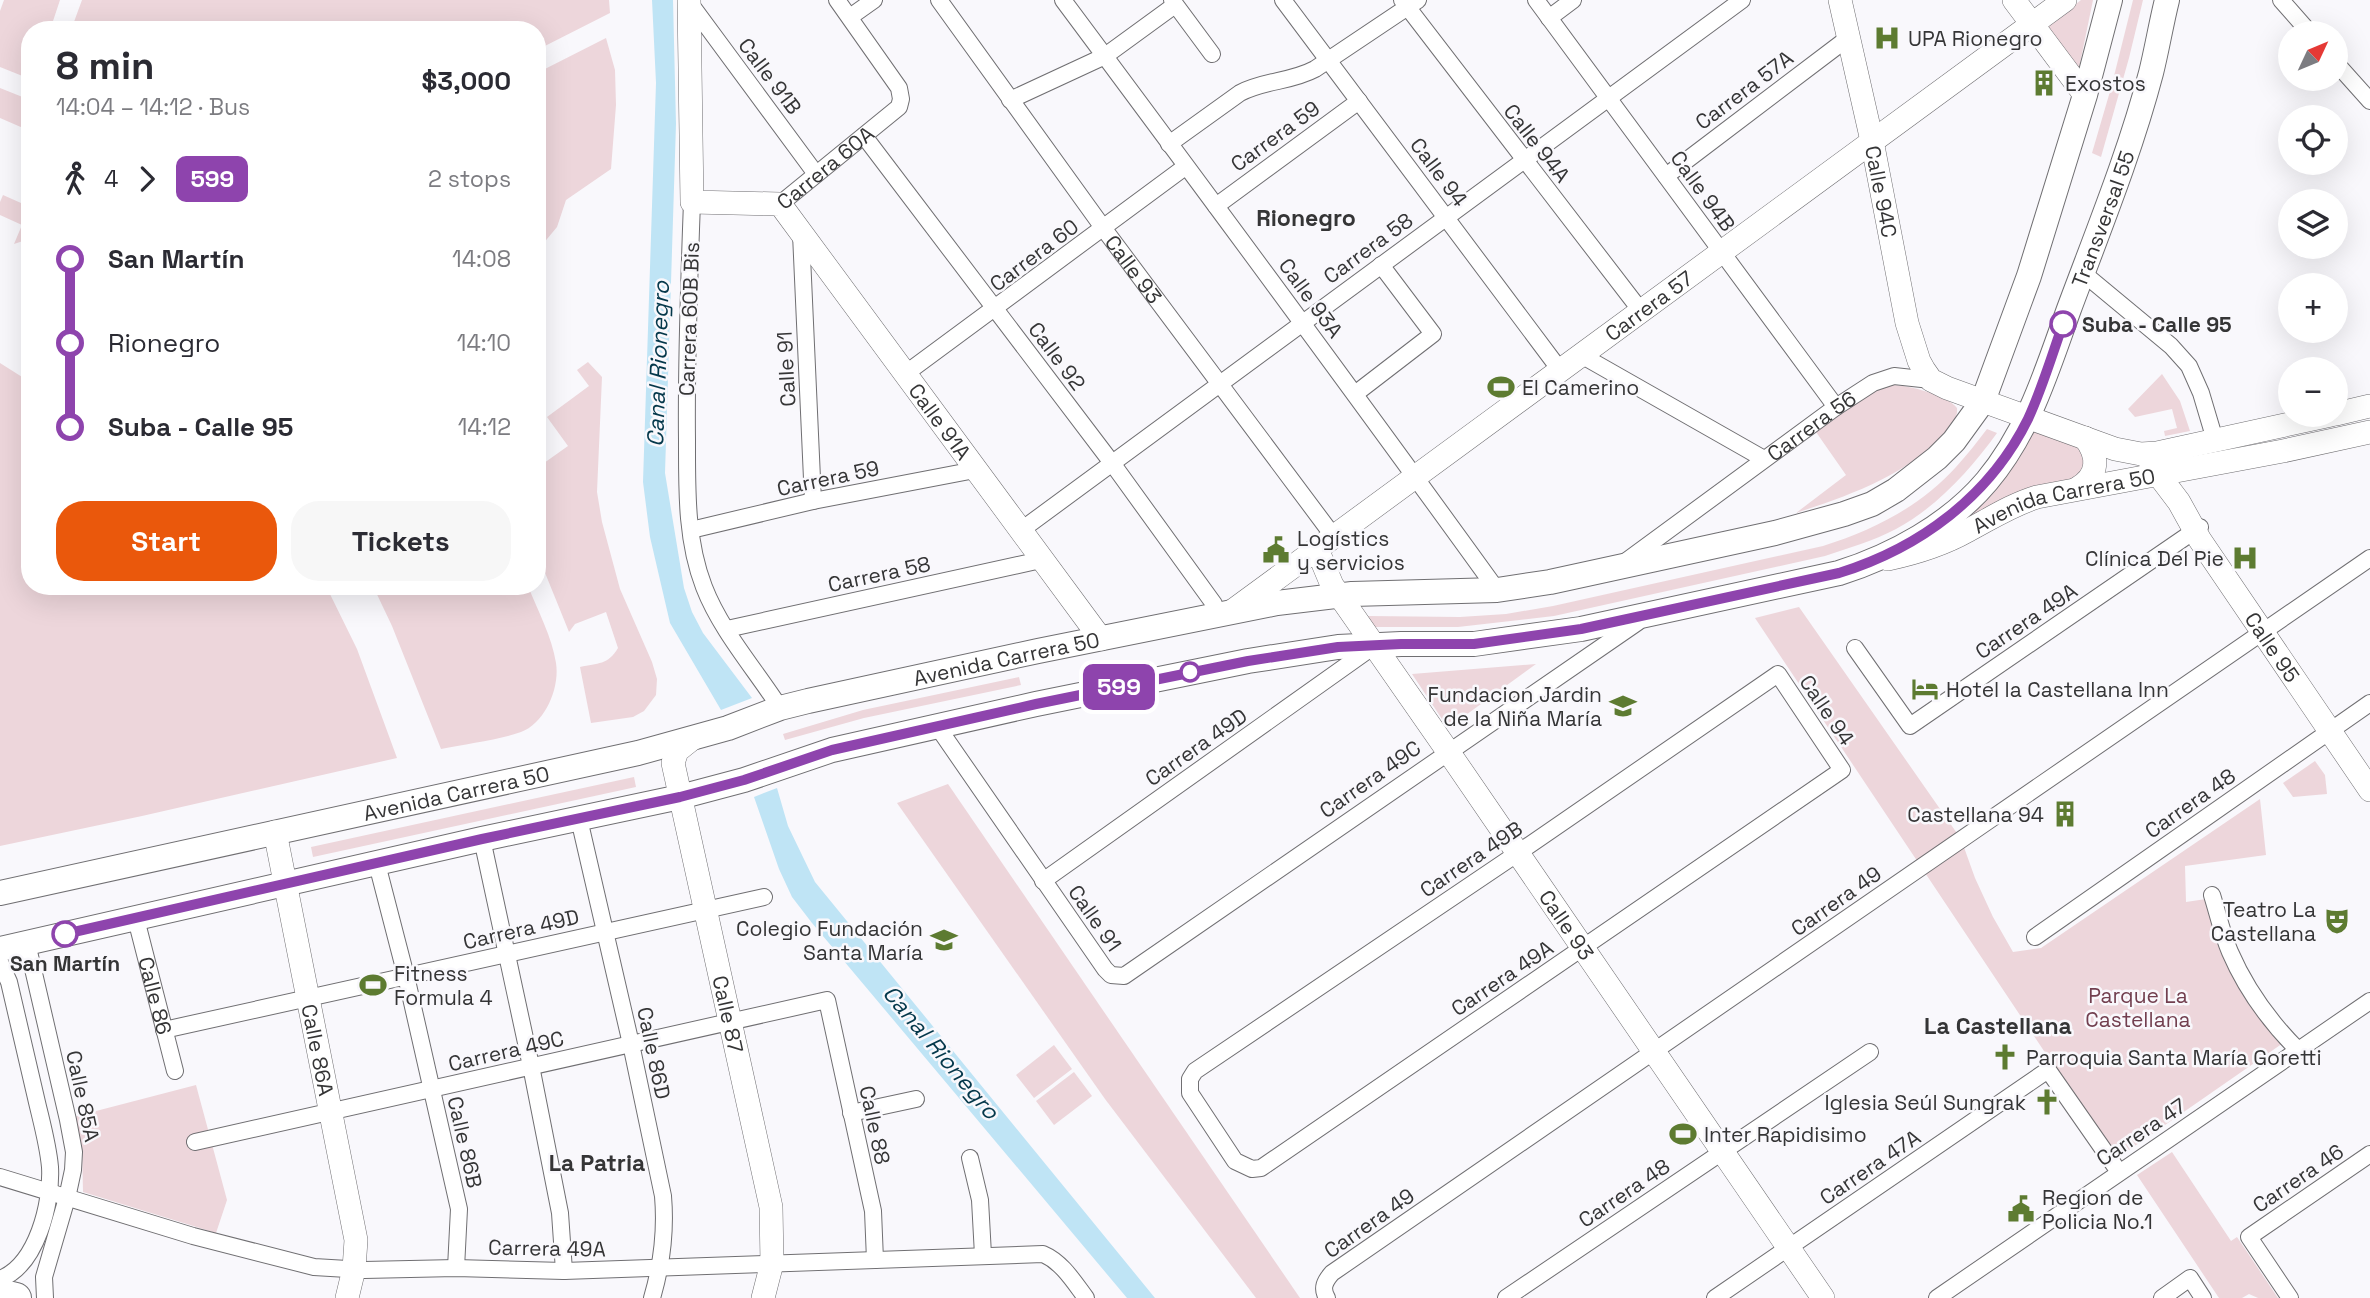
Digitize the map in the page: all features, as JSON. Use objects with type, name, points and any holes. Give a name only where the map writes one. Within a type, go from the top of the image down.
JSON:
[{"type":"highway","points":[[0,1294],[16,1298]]},
{"type":"main road","points":[[1983,401],[2029,276],[2085,95],[2110,0]]},
{"type":"main road","name":"Transversal 55","points":[[1865,565],[1914,539],[1956,512],[1985,483],[2008,454],[2028,418],[2139,113],[2151,74],[2167,0]]},
{"type":"main road","name":"Avenida Carrera 50","points":[[0,893],[692,739],[780,708],[1101,639],[1222,608],[1339,595],[1497,590],[1550,582],[1775,533],[1844,514],[1872,504],[1896,491],[1954,441],[1983,401]]},
{"type":"main road","name":"Avenida Carrera 50","points":[[0,949],[482,839],[680,797],[744,780],[822,753],[1036,704],[1248,661],[1338,647],[1499,642],[1581,629],[1865,565]]},
{"type":"street","points":[[837,0],[850,17],[874,0]]},
{"type":"street","name":"Calle 93","points":[[939,0],[1104,229],[1220,383],[1325,543],[1326,575],[1339,595],[1823,1298]]},
{"type":"street","name":"Calle 93A","points":[[1063,0],[1497,590]]},
{"type":"street","name":"Calle 94","points":[[1283,0],[1560,370]]},
{"type":"street","name":"Calle 94B","points":[[1536,0],[1836,407]]},
{"type":"street","points":[[1549,18],[1573,0]]},
{"type":"street","name":"Carrera 58","points":[[1020,531],[1742,0]]},
{"type":"street","name":"Calle 94C","points":[[1840,0],[1872,141],[1907,323],[1919,361],[1930,380]]},
{"type":"street","points":[[2014,0],[2085,95]]},
{"type":"street","name":"Carrera 57","points":[[1222,608],[1325,543],[2065,0]]},
{"type":"street","points":[[2281,0],[2299,21]]},
{"type":"street","name":"Calle 91B","points":[[689,1],[816,174]]},
{"type":"street","name":"Carrera 60B Bis","points":[[689,1],[692,202],[686,498],[697,567],[704,590],[780,708]]},
{"type":"street","points":[[1010,100],[1105,56],[1173,2],[1212,54]]},
{"type":"street","points":[[1169,144],[1252,86],[1301,77],[1409,3]]},
{"type":"street","name":"Calle 94A","points":[[1409,3],[1523,160],[1641,311]]},
{"type":"street","name":"Carrera 60A","points":[[692,202],[780,204],[899,107],[899,88],[850,17]]},
{"type":"street","name":"Carrera 57A","points":[[1666,176],[1848,38]]},
{"type":"street","points":[[2348,76],[2370,101]]},
{"type":"street","name":"Carrera 59","points":[[1216,206],[1359,101]]},
{"type":"street","name":"Calle 92","points":[[864,136],[1222,608]]},
{"type":"street","name":"Carrera 60","points":[[905,374],[1185,167]]},
{"type":"street","name":"Calle 91A","points":[[780,204],[1101,639]]},
{"type":"street","name":"Calle 91","points":[[801,234],[813,502]]},
{"type":"street","points":[[1354,394],[1433,334],[1381,265]]},
{"type":"street","points":[[2082,273],[2171,346],[2189,366],[2215,440]]},
{"type":"street","points":[[1581,355],[1764,460]]},
{"type":"street","name":"Carrera 56","points":[[1617,567],[1836,407],[1882,379],[1906,376],[1930,380],[2028,418]]},
{"type":"street","name":"Avenida Carrera 50","points":[[2348,411],[2370,406]]},
{"type":"street","name":"Avenida Carrera 50","points":[[2028,418],[2115,449],[2141,454],[2157,453],[2278,426]]},
{"type":"street","name":"Avenida Carrera 50","points":[[1865,565],[1938,545],[2017,503],[2078,488],[2160,475],[2370,432]]},
{"type":"street","points":[[2078,488],[2086,483],[2096,466],[2091,446],[2085,438]]},
{"type":"street","name":"Calle 95","points":[[2141,454],[2160,475],[2198,528],[2334,728],[2370,790]]},
{"type":"street","name":"Carrera 59","points":[[691,530],[813,502],[975,470]]},
{"type":"street","name":"Carrera 49A","points":[[1855,648],[1910,726],[2198,528]]},
{"type":"street","name":"Carrera 49","points":[[1327,1298],[1324,1287],[1332,1273],[2370,558]]},
{"type":"street","name":"Carrera 58","points":[[727,629],[1041,560]]},
{"type":"street","name":"Carrera 49C","points":[[1116,976],[1130,972],[1649,615]]},
{"type":"street","name":"Carrera 49D","points":[[1043,881],[1374,646]]},
{"type":"street","name":"Calle 94","points":[[1778,674],[1842,769]]},
{"type":"street","name":"Carrera 49B","points":[[1252,1169],[1235,1161],[1189,1093],[1190,1079],[1195,1071],[1778,674]]},
{"type":"street","name":"Carrera 48","points":[[2035,937],[2370,703]]},
{"type":"street","name":"Calle 91","points":[[937,726],[1105,969],[1116,976]]},
{"type":"street","name":"Calle 95","points":[[2334,728],[2370,773]]},
{"type":"street","name":"Calle 87","points":[[692,739],[677,751],[673,763],[771,1207],[772,1263],[763,1298]]},
{"type":"street","name":"Carrera 49A","points":[[1252,1169],[1261,1168],[1842,769]]},
{"type":"street","name":"Calle 86D","points":[[579,818],[663,1196],[666,1220],[660,1268],[652,1298]]},
{"type":"street","name":"Calle 86A","points":[[275,832],[356,1240],[354,1269]]},
{"type":"street","points":[[482,839],[560,1213],[564,1271]]},
{"type":"street","name":"Calle 86B","points":[[377,864],[406,976],[459,1209],[456,1268]]},
{"type":"street","points":[[2212,895],[2230,952],[2247,985],[2274,1025],[2298,1050]]},
{"type":"street","name":"Carrera 49D","points":[[164,1030],[764,897]]},
{"type":"street","name":"Calle 86","points":[[136,919],[175,1071]]},
{"type":"street","name":"Calle 85A","points":[[27,943],[72,1137],[73,1170],[44,1277],[45,1298]]},
{"type":"street","points":[[0,961],[9,982],[50,1165],[44,1217],[31,1250],[12,1273],[0,1279]]},
{"type":"street","name":"Carrera 49C","points":[[195,1142],[827,1000]]},
{"type":"street","name":"Calle 88","points":[[827,1000],[873,1211],[875,1259]]},
{"type":"street","name":"Carrera 47","points":[[1937,1298],[2370,1001]]},
{"type":"street","name":"Carrera 48","points":[[1506,1298],[1870,1052]]},
{"type":"street","name":"Carrera 47A","points":[[1715,1298],[2048,1070],[2119,1172]]},
{"type":"street","points":[[851,1114],[916,1099]]},
{"type":"street","name":"Carrera 46","points":[[2290,1298],[2249,1237],[2370,1154]]},
{"type":"street","points":[[970,1158],[980,1200],[984,1255]]},
{"type":"street","name":"Carrera 49A","points":[[0,1177],[193,1236],[298,1264],[354,1269],[564,1271],[1043,1254],[1063,1269],[1086,1298]]},
{"type":"street","points":[[347,1298],[354,1269]]},
{"type":"street","points":[[2162,1298],[2190,1279],[2203,1298]]},
{"type":"green space","points":[[4,0],[60,0],[53,21],[21,21],[21,75],[0,67],[0,11]]},
{"type":"green space","points":[[82,0],[609,0],[610,13],[546,45],[546,21],[74,21]]},
{"type":"green space","points":[[2081,0],[2093,0],[2077,78],[2042,31]]},
{"type":"green space","points":[[2133,0],[2143,0],[2101,157],[2092,153]]},
{"type":"green space","points":[[606,38],[615,70],[616,105],[611,169],[566,200],[557,227],[546,240],[546,68]]},
{"type":"green space","points":[[0,88],[21,96],[21,127],[0,118]]},
{"type":"green space","points":[[3,195],[21,203],[21,225],[0,215]]},
{"type":"green space","points":[[21,227],[21,242],[14,244]]},
{"type":"green space","points":[[588,362],[602,377],[597,492],[602,522],[620,589],[657,679],[656,695],[644,711],[633,717],[591,723],[580,667],[606,660],[618,648],[606,612],[575,624],[569,632],[546,575],[546,462],[568,446],[547,417],[589,386],[577,370]]},
{"type":"green space","points":[[0,363],[21,376],[21,595],[330,595],[357,649],[397,758],[0,846]]},
{"type":"green space","points":[[2162,374],[2180,401],[2190,431],[2165,436],[2164,431],[2177,428],[2172,409],[2135,417],[2128,409]]},
{"type":"green space","points":[[1892,385],[1917,389],[1945,399],[1957,408],[1957,415],[1931,447],[1896,472],[1857,491],[1796,513],[1846,475],[1816,432],[1874,391]]},
{"type":"green space","points":[[2033,428],[2087,450],[2086,474],[1957,525]]},
{"type":"green space","points":[[1987,429],[1997,433],[1964,474],[1925,510],[1887,533],[1825,556],[1554,616],[1458,627],[1374,627],[1368,616],[1460,617],[1506,614],[1823,546],[1878,525],[1927,494],[1964,458]]},
{"type":"green space","points":[[377,595],[532,595],[548,634],[556,663],[556,683],[549,704],[537,721],[521,732],[441,749]]},
{"type":"green space","name":"Parque La Castellana","points":[[1799,607],[1961,839],[1975,878],[2013,952],[2041,948],[2260,799],[2266,855],[2185,866],[2186,902],[2206,899],[2286,1041],[2116,1159],[1755,618]]},
{"type":"green space","points":[[1536,664],[1448,728],[1412,674]]},
{"type":"green space","points":[[1019,677],[1021,685],[864,718],[785,740],[783,734],[863,710]]},
{"type":"green space","points":[[2315,761],[2325,775],[2327,794],[2293,797],[2283,783]]},
{"type":"green space","points":[[634,777],[636,787],[313,857],[311,847]]},
{"type":"green space","points":[[948,784],[1300,1298],[1256,1298],[1105,1099],[897,803]]},
{"type":"green space","points":[[1054,1045],[1072,1069],[1034,1098],[1016,1075]]},
{"type":"green space","points":[[1074,1072],[1092,1096],[1054,1125],[1036,1101]]},
{"type":"green space","points":[[196,1085],[227,1200],[216,1233],[83,1192],[82,1147],[73,1117]]},
{"type":"green space","points":[[2172,1152],[2231,1241],[2237,1237],[2278,1298],[2258,1298],[2249,1294],[2242,1298],[2219,1298],[2137,1175]]},
{"type":"water","name":"Canal Rionegro","points":[[652,0],[673,0],[676,124],[665,473],[684,588],[692,612],[703,633],[752,698],[721,710],[670,623],[650,537],[643,482],[656,83]]},
{"type":"water","name":"Canal Rionegro","points":[[777,788],[788,826],[815,882],[1155,1298],[1127,1298],[792,897],[779,869],[754,797]]},
{"type":"bus line","name":"599","points":[[65,934],[680,797],[744,780],[832,750],[1036,704],[1248,661],[1338,647],[1474,644],[1581,629],[1839,573],[1865,565],[1937,526],[1956,512],[1985,483],[2008,454],[2028,418],[2063,324]]},
{"type":"place","name":"UPA Rionegro","points":[[1887,38]]},
{"type":"place","name":"Exostos","points":[[2044,83]]},
{"type":"place","name":"Suba - Calle 95","points":[[2063,324]]},
{"type":"place","name":"El Camerino","points":[[1501,387]]},
{"type":"place","name":"Logístics y servicios","points":[[1276,550]]},
{"type":"place","name":"Clínica Del Pie","points":[[2245,558]]},
{"type":"place","name":"Hotel la Castellana Inn","points":[[1925,689]]},
{"type":"place","name":"Fundacion Jardin de la Niña María","points":[[1623,706]]},
{"type":"place","name":"Castellana 94","points":[[2065,814]]},
{"type":"place","name":"Teatro La Castellana","points":[[2337,921]]},
{"type":"place","name":"San Martín","points":[[65,934]]},
{"type":"place","name":"Colegio Fundación Santa María","points":[[944,940]]},
{"type":"place","name":"Fitness Formula 4","points":[[373,985]]},
{"type":"place","name":"Parroquia Santa María Goretti","points":[[2005,1057]]},
{"type":"place","name":"Iglesia Seúl Sungrak","points":[[2047,1102]]},
{"type":"place","name":"Inter Rapidisimo","points":[[1683,1134]]},
{"type":"place","name":"Region de Policia No.1","points":[[2021,1209]]},
{"type":"district","name":"Rionegro","points":[[1306,218]]},
{"type":"district","name":"La Castellana","points":[[1998,1026]]},
{"type":"district","name":"La Patria","points":[[597,1163]]}]
